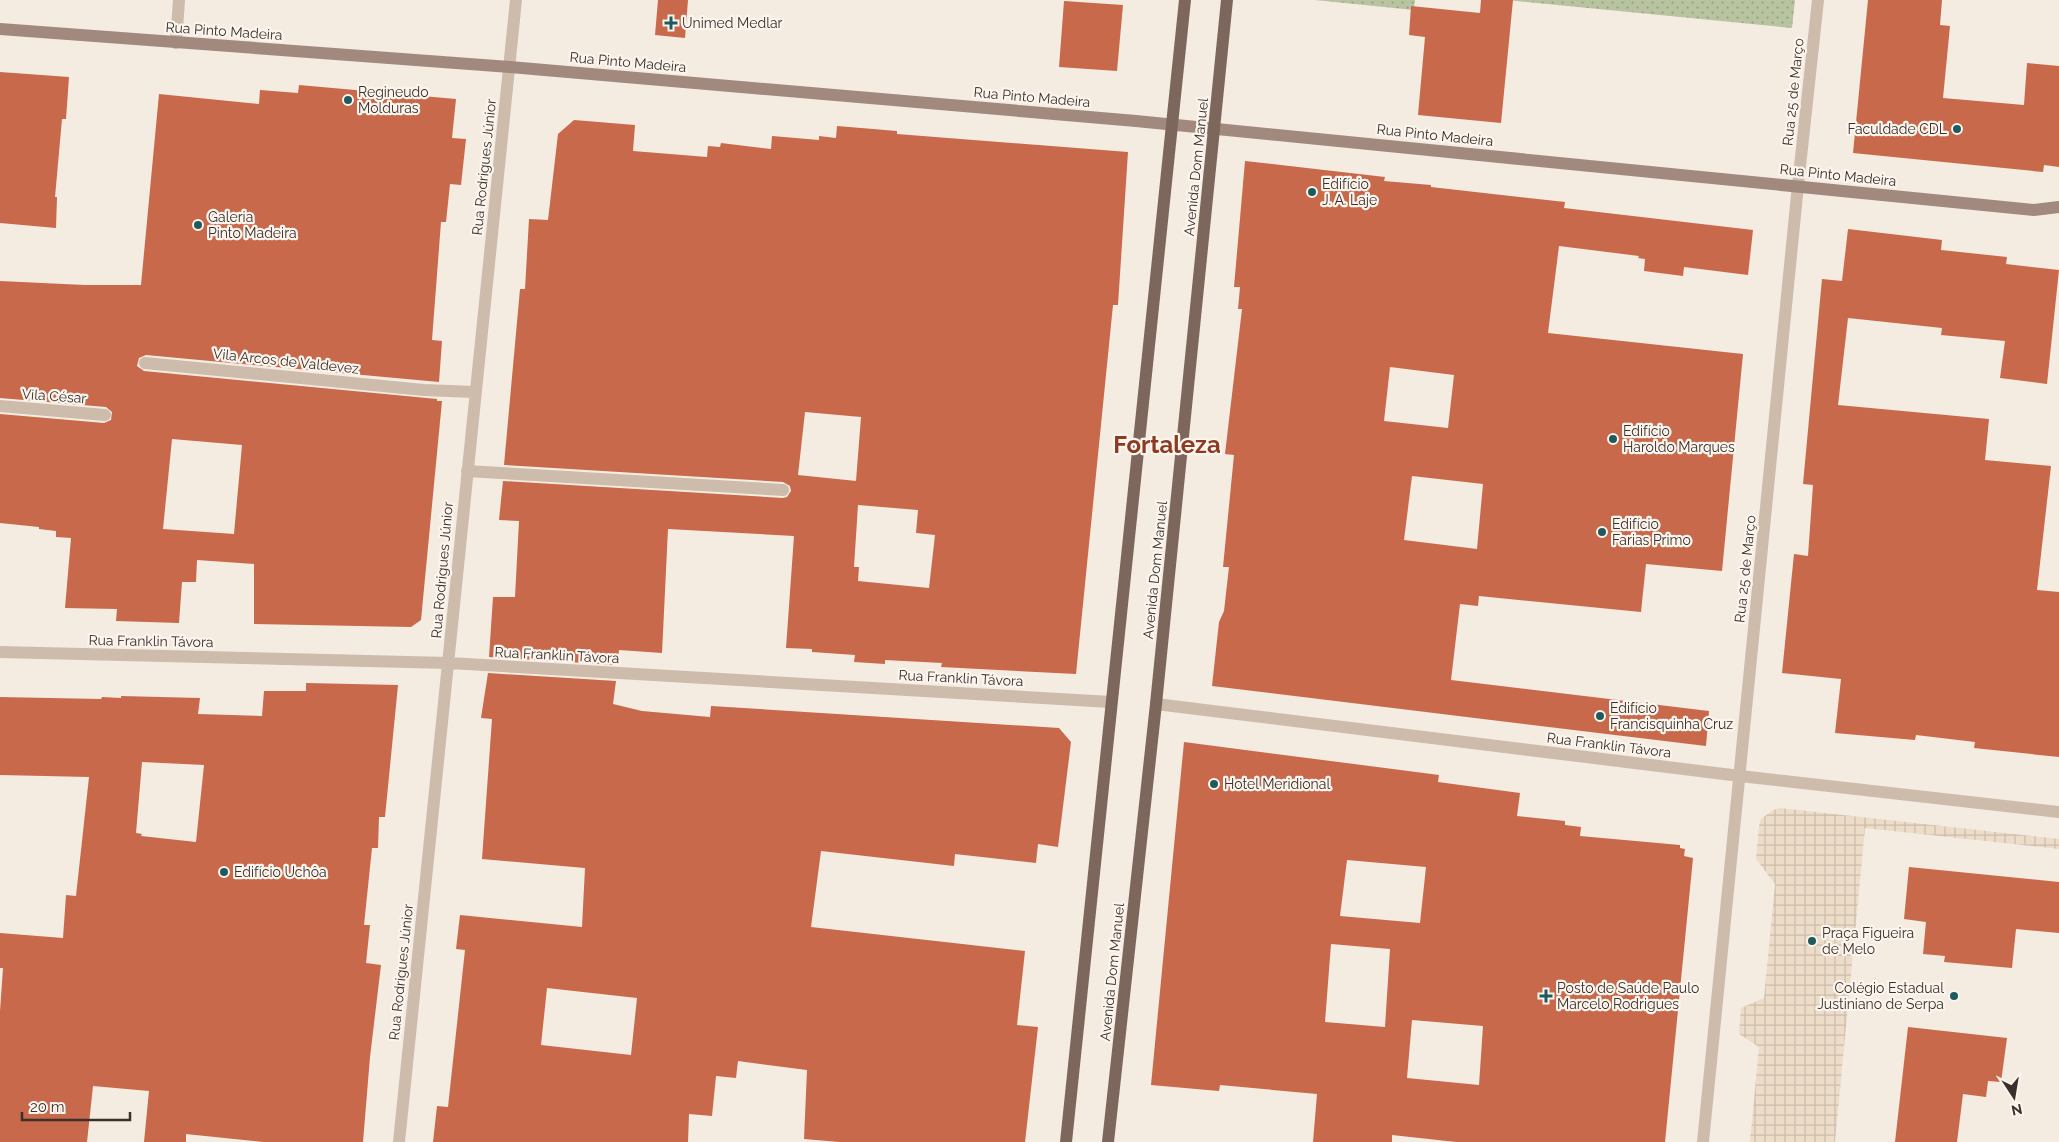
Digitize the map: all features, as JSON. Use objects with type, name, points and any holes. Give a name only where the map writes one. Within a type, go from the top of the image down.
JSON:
[{"type":"main road","name":"Avenida Dom Manuel","points":[[1066,1142],[1185,0]]},
{"type":"main road","name":"Avenida Dom Manuel","points":[[1108,1142],[1156,704],[1227,0]]},
{"type":"main road","name":"Rua Pinto Madeira","points":[[0,29],[510,67],[1171,124],[2034,210],[2059,207]]},
{"type":"street","points":[[176,43],[179,0]]},
{"type":"street","name":"Rua Rodrigues Júnior","points":[[399,1142],[449,663],[474,392],[516,0]]},
{"type":"street","name":"Rua 25 de Março","points":[[1703,1142],[1818,0]]},
{"type":"street","name":"Vila Arcos de Valdevez","points":[[145,363],[424,390],[474,392]]},
{"type":"street","name":"Vila César","points":[[0,406],[105,414]]},
{"type":"street","points":[[467,471],[783,490]]},
{"type":"street","name":"Rua Franklin Távora","points":[[0,652],[449,663],[1111,702]]},
{"type":"street","name":"Rua Franklin Távora","points":[[1156,704],[1740,776],[2059,812]]},
{"type":"green space","points":[[1315,0],[1415,0],[1414,10]]},
{"type":"green space","points":[[1506,0],[1795,0],[1792,28]]},
{"type":"shaded area","name":"Praça Figueira de Melo","points":[[1780,808],[2059,839],[2059,849],[1865,828],[1835,1142],[1750,1142],[1759,1047],[1739,1034],[1741,1008],[1764,998],[1775,884],[1756,859],[1761,819],[1773,810]]},
{"type":"building","name":"Unimed Medlar","points":[[658,0],[688,0],[685,38],[655,35]]},
{"type":"building","points":[[1481,0],[1513,0],[1501,123],[1418,115],[1425,37],[1409,35],[1411,6],[1480,13]]},
{"type":"building","name":"Faculdade CDL","points":[[1868,0],[1942,0],[1940,25],[1950,26],[1943,98],[2024,105],[2027,63],[2059,66],[2059,167],[2044,165],[2043,172],[1853,153]]},
{"type":"building","points":[[1064,1],[1123,5],[1117,71],[1059,67]]},
{"type":"building","points":[[0,72],[69,77],[66,119],[62,119],[55,197],[57,197],[56,228],[0,223]]},
{"type":"building","points":[[299,85],[456,99],[452,138],[466,139],[461,185],[450,184],[446,222],[441,222],[432,340],[442,341],[439,382],[146,355],[139,358],[137,366],[144,371],[442,401],[421,620],[411,627],[254,624],[254,564],[197,560],[196,582],[182,582],[179,623],[116,621],[117,609],[65,608],[71,538],[56,537],[56,531],[39,529],[39,527],[0,523],[0,414],[104,423],[111,420],[112,412],[106,407],[0,398],[0,281],[85,285],[141,285],[159,94],[259,104],[260,90],[298,93]],"holes":[[[172,439],[242,445],[234,534],[163,529]]]},
{"type":"building","points":[[574,120],[635,125],[633,151],[707,157],[708,146],[720,147],[721,143],[771,149],[772,136],[819,140],[819,136],[836,138],[837,126],[897,131],[897,134],[1128,152],[1118,305],[1113,305],[1076,674],[941,667],[942,663],[885,660],[885,664],[854,662],[855,655],[812,652],[812,649],[786,648],[794,536],[668,529],[662,653],[619,650],[617,665],[489,657],[493,597],[515,597],[519,521],[499,520],[503,481],[783,498],[787,497],[791,491],[790,486],[783,482],[504,465],[520,289],[525,289],[529,219],[548,220],[558,134]],"holes":[[[805,412],[861,417],[856,481],[798,475]],[[858,505],[918,510],[916,533],[935,535],[929,588],[858,581],[859,567],[854,567]]]},
{"type":"building","points":[[1245,161],[1385,177],[1384,181],[1565,202],[1564,208],[1753,230],[1748,275],[1684,267],[1683,276],[1644,271],[1645,259],[1638,258],[1639,256],[1559,246],[1548,333],[1743,354],[1722,571],[1646,564],[1641,612],[1479,596],[1478,606],[1460,604],[1451,680],[1709,711],[1706,746],[1212,686],[1219,622],[1224,611],[1229,567],[1223,567],[1234,455],[1225,454],[1242,309],[1238,309],[1240,287],[1234,287]],"holes":[[[1390,367],[1454,375],[1448,428],[1384,421]],[[1412,476],[1483,484],[1477,549],[1404,540]]]},
{"type":"building","points":[[1848,229],[1942,240],[1941,250],[2007,257],[2006,264],[2059,270],[2047,384],[2000,378],[2005,341],[1941,335],[1942,328],[1848,318],[1838,405],[1989,419],[1985,460],[2051,466],[2037,590],[2059,592],[2059,757],[1974,748],[1975,742],[1916,735],[1915,740],[1835,733],[1841,679],[1782,673],[1794,554],[1808,556],[1813,485],[1803,484],[1822,279],[1842,281]]},
{"type":"building","points":[[488,673],[616,681],[613,704],[642,711],[710,717],[711,706],[1059,728],[1071,742],[1058,847],[1038,844],[1036,863],[955,854],[954,866],[821,851],[811,927],[1025,951],[1017,1025],[1038,1027],[1025,1142],[839,1142],[804,1139],[807,1070],[738,1061],[736,1078],[716,1076],[712,1116],[689,1114],[688,1142],[433,1142],[437,1106],[448,1107],[465,950],[456,949],[460,915],[582,927],[585,868],[482,859],[492,719],[481,718]],"holes":[[[547,988],[637,998],[631,1055],[541,1045]]]},
{"type":"building","points":[[306,683],[398,685],[385,817],[379,817],[378,848],[372,848],[364,925],[370,925],[366,963],[381,965],[370,1057],[363,1142],[263,1142],[186,1134],[186,1142],[144,1142],[149,1091],[93,1086],[87,1142],[0,1142],[0,1011],[3,968],[0,968],[0,933],[63,938],[66,895],[76,896],[89,777],[0,775],[0,697],[101,699],[102,697],[121,698],[121,696],[200,698],[198,714],[262,716],[264,691],[306,691]],"holes":[[[142,762],[204,765],[196,842],[141,836],[142,834],[136,833]]]},
{"type":"building","points":[[1184,742],[1439,775],[1438,782],[1520,793],[1517,816],[1565,821],[1565,825],[1581,827],[1580,836],[1680,845],[1680,848],[1685,849],[1684,856],[1693,858],[1665,1142],[1456,1142],[1392,1135],[1392,1142],[1313,1142],[1317,1094],[1220,1085],[1219,1091],[1151,1085]],"holes":[[[1347,860],[1426,867],[1420,923],[1340,916]],[[1331,944],[1390,949],[1385,1027],[1325,1022]],[[1412,1020],[1483,1026],[1479,1085],[1407,1078]]]},
{"type":"building","points":[[1909,867],[2059,882],[2059,933],[2016,929],[2012,968],[1944,962],[1945,956],[1923,954],[1926,922],[1904,919]]},
{"type":"building","points":[[1908,1027],[2007,1038],[2001,1082],[1988,1081],[1986,1097],[1963,1094],[1957,1142],[1895,1142]]},
{"type":"place","name":"Unimed Medlar","points":[[671,23]]},
{"type":"place","name":"Regineudo Molduras","points":[[348,100]]},
{"type":"place","name":"Faculdade CDL","points":[[1957,129]]},
{"type":"place","name":"Edifício J. A. Laje","points":[[1312,192]]},
{"type":"place","name":"Galeria Pinto Madeira","points":[[198,225]]},
{"type":"place","name":"Edifício Haroldo Marques","points":[[1613,439]]},
{"type":"place","name":"Edifício Farias Primo","points":[[1602,532]]},
{"type":"place","name":"Edifício Francisquinha Cruz","points":[[1600,716]]},
{"type":"place","name":"Hotel Meridional","points":[[1214,784]]},
{"type":"place","name":"Edifício Uchôa","points":[[224,872]]},
{"type":"place","name":"Praça Figueira de Melo","points":[[1812,941]]},
{"type":"place","name":"Posto de Saúde Paulo Marcelo Rodrigues","points":[[1546,996]]},
{"type":"place","name":"Colégio Estadual Justiniano de Serpa","points":[[1954,996]]},
{"type":"district","name":"Fortaleza","points":[[1167,445]]}]
